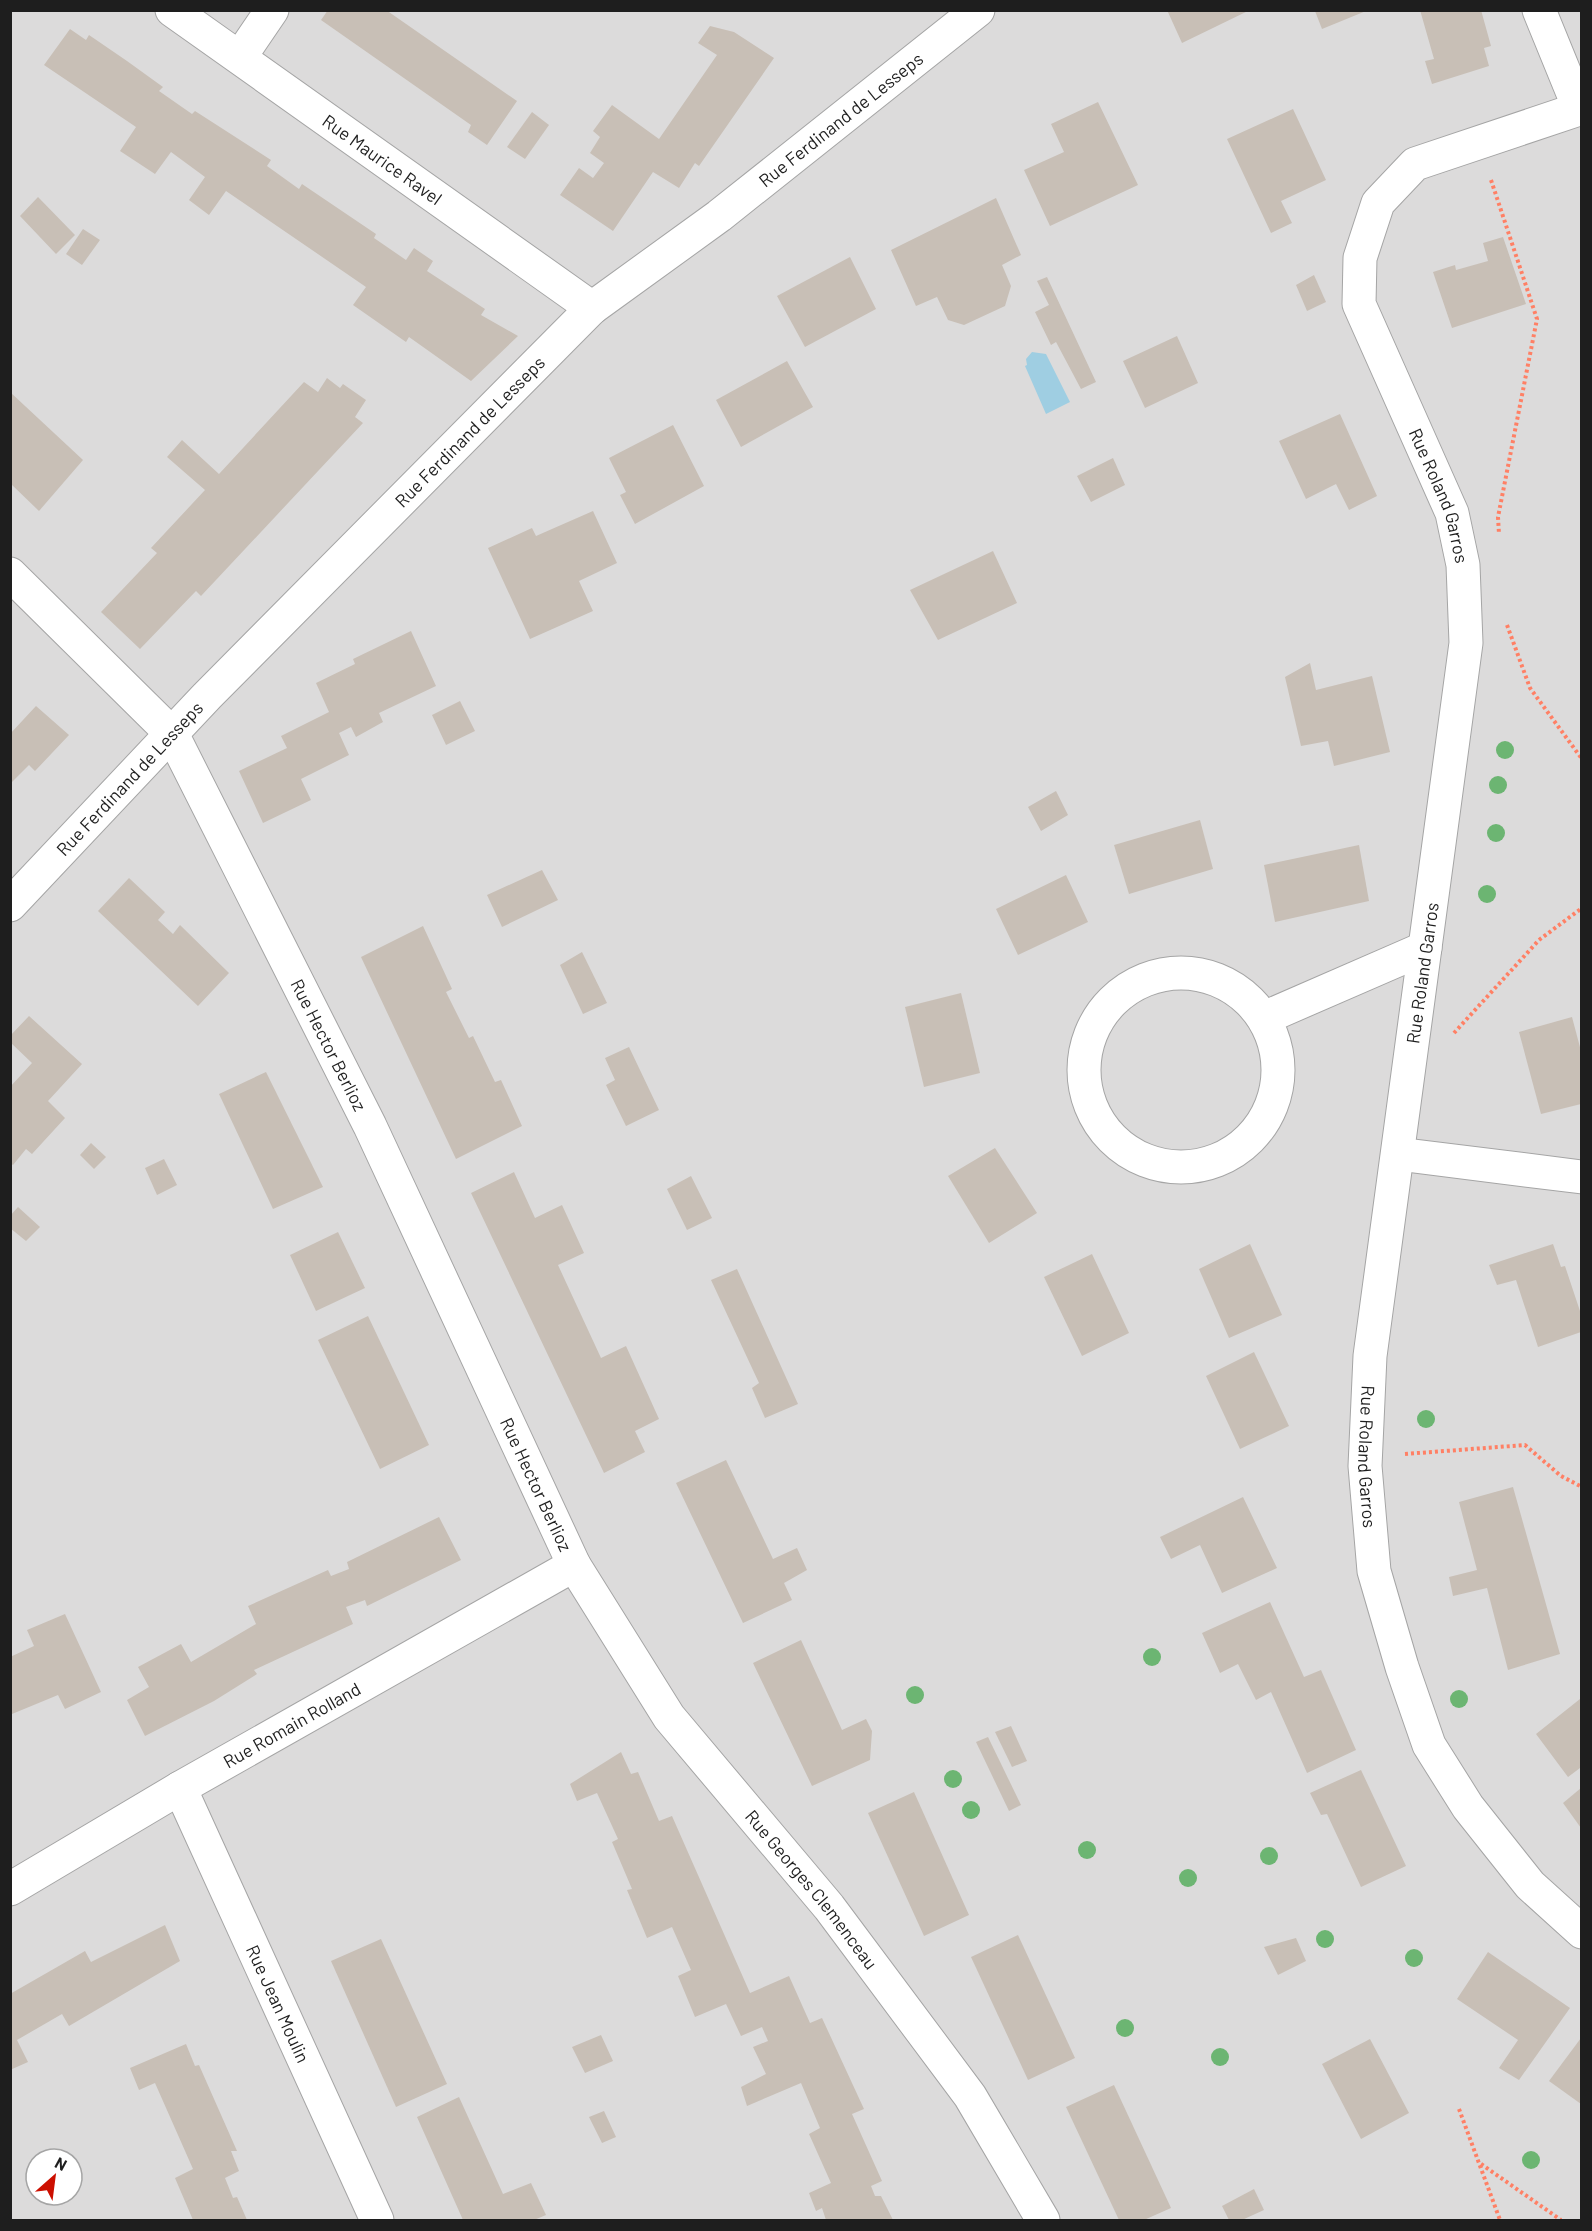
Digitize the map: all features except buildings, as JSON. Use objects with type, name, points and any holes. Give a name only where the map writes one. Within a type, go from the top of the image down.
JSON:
[{"type":"street","name":"Rue Maurice Ravel","points":[[172,10],[592,309]]},
{"type":"street","points":[[240,57],[272,10]]},
{"type":"street","name":"Rue Ferdinand de Lesseps","points":[[10,905],[130,775],[592,309],[719,216],[978,10]]},
{"type":"street","points":[[1539,10],[1580,108]]},
{"type":"street","name":"Rue Roland Garros","points":[[1580,108],[1415,164],[1377,203],[1360,258],[1359,304],[1452,513],[1463,565],[1466,643],[1370,1356],[1365,1456],[1374,1571],[1402,1667],[1429,1745],[1468,1807],[1530,1885],[1581,1932]]},
{"type":"street","name":"Rue Hector Berlioz","points":[[10,574],[172,734],[370,1126],[574,1565]]},
{"type":"street","points":[[1264,1018],[1425,948]]},
{"type":"street","points":[[1188,972],[1216,979],[1240,992],[1264,1018],[1276,1047],[1278,1082],[1271,1108],[1252,1137],[1227,1156],[1203,1165],[1172,1167],[1142,1159],[1112,1138],[1093,1111],[1084,1080],[1086,1046],[1102,1012],[1130,987],[1158,975],[1188,972]]},
{"type":"street","points":[[1398,1154],[1581,1177]]},
{"type":"street","name":"Rue Romain Rolland","points":[[10,1888],[180,1788],[574,1565]]},
{"type":"street","name":"Rue Georges Clemenceau","points":[[574,1565],[669,1717],[829,1907],[970,2096],[1043,2220]]},
{"type":"street","name":"Rue Jean Moulin","points":[[180,1788],[377,2220]]},
{"type":"path","points":[[1478,142],[1537,319],[1498,518],[1500,541]]},
{"type":"path","points":[[1506,621],[1530,688],[1581,759]]},
{"type":"path","points":[[1454,1034],[1539,940],[1581,908]]},
{"type":"path","points":[[1365,1456],[1526,1445],[1562,1476],[1581,1488]]},
{"type":"path","points":[[1459,2109],[1500,2220]]},
{"type":"path","points":[[1480,2163],[1562,2220]]},
{"type":"shaded area","points":[[11,11],[1581,11],[1581,2220],[11,2220]]},
{"type":"water","points":[[1032,352],[1046,354],[1070,402],[1046,414],[1025,366],[1027,365],[1026,359]]}]
